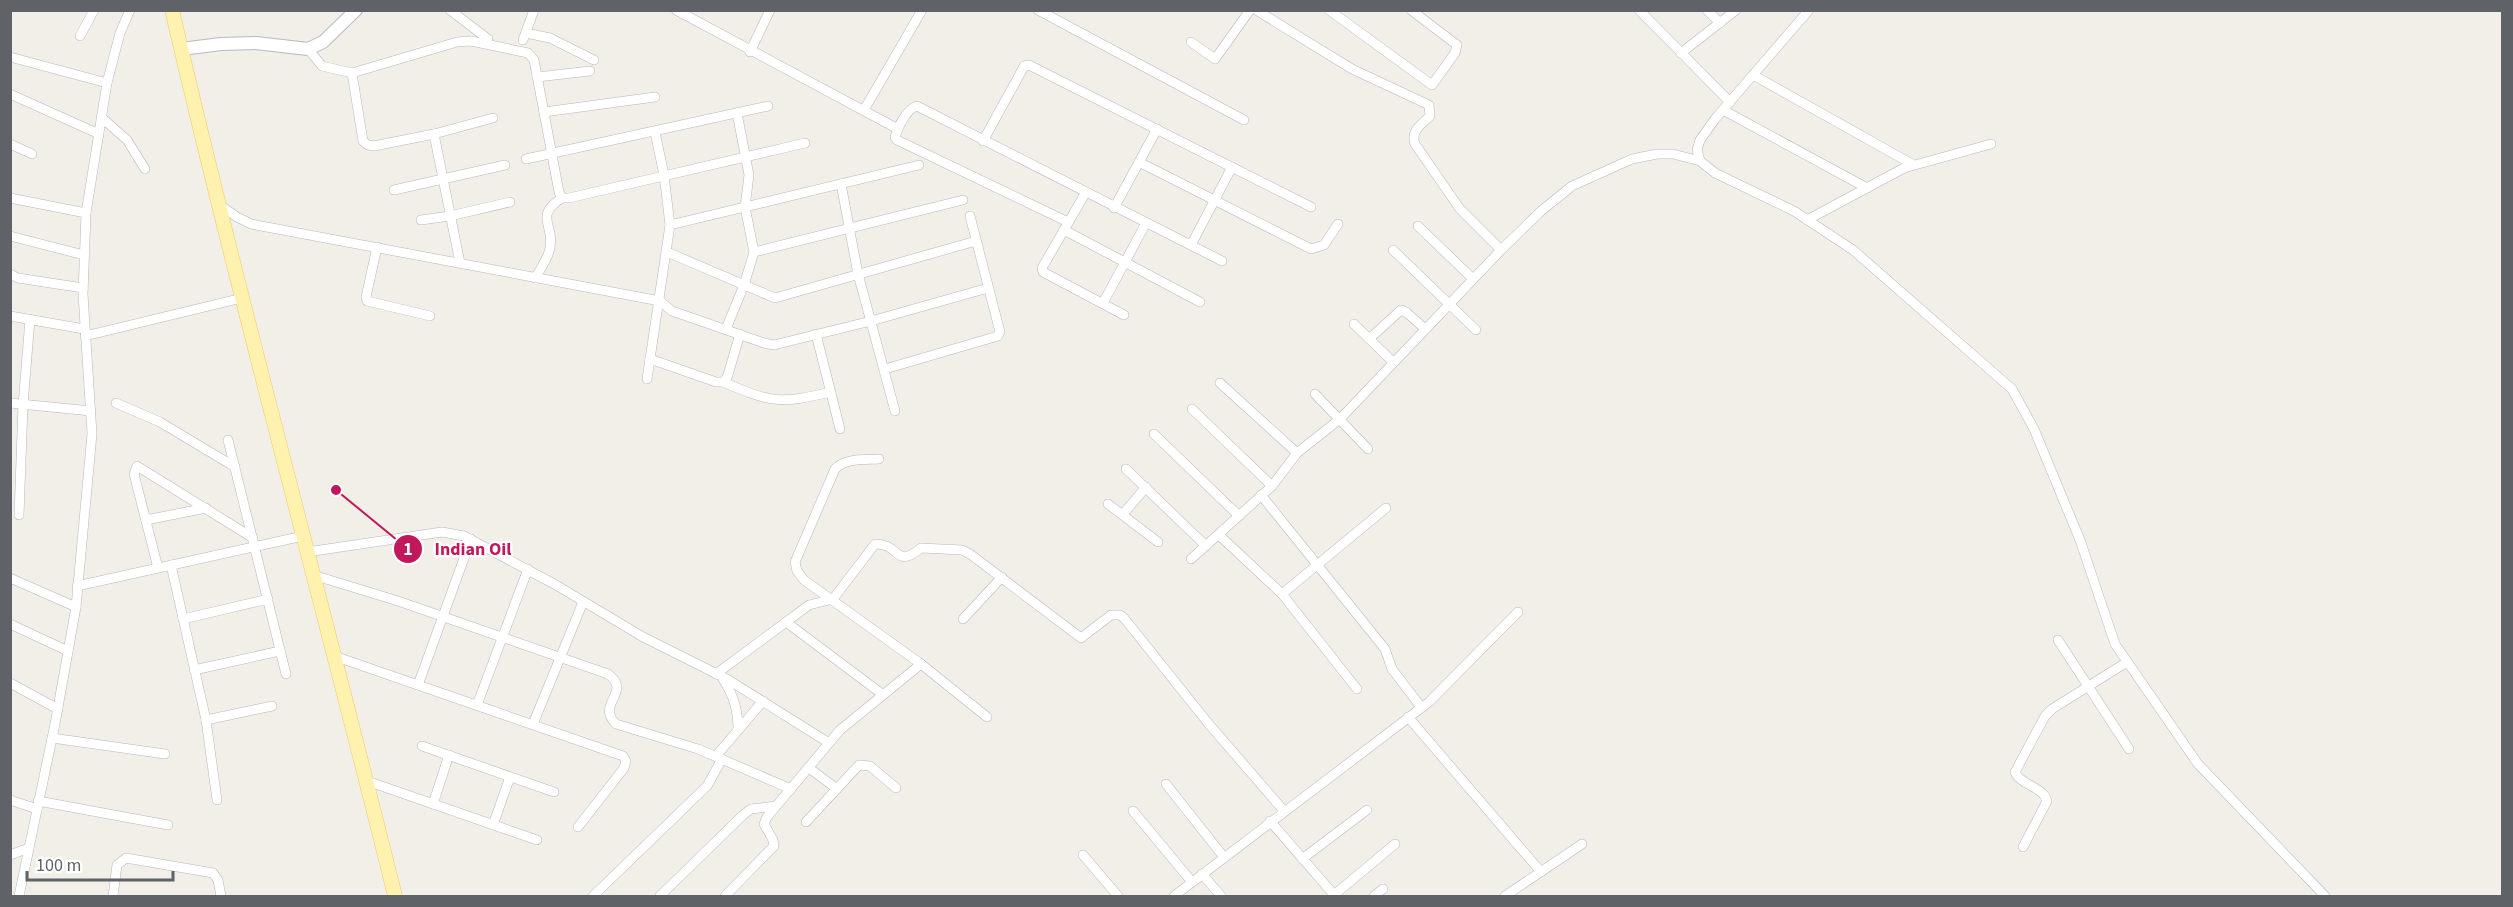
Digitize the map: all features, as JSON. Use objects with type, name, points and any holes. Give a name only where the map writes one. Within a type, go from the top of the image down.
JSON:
[{"type":"main road","points":[[172,10],[218,204],[313,575],[337,657],[396,897]]},
{"type":"main road","points":[[181,49],[256,43],[308,49],[324,42],[356,10]]},
{"type":"street","points":[[80,36],[94,10]]},
{"type":"street","points":[[19,897],[76,607],[90,462],[90,411],[83,288],[86,213],[107,83],[120,33],[130,10]]},
{"type":"street","points":[[450,10],[488,39]]},
{"type":"street","points":[[534,10],[525,37],[550,38],[594,60]]},
{"type":"street","points":[[676,10],[750,52],[898,129]]},
{"type":"street","points":[[750,52],[770,10]]},
{"type":"street","points":[[864,110],[922,10]]},
{"type":"street","points":[[1191,42],[1215,59],[1250,10]]},
{"type":"street","points":[[1256,10],[1352,69],[1429,105],[1430,116],[1415,132],[1413,138],[1415,144],[1460,209],[1501,250]]},
{"type":"street","points":[[1329,10],[1432,85],[1455,53],[1457,45],[1411,10]]},
{"type":"street","points":[[1639,10],[1730,102]]},
{"type":"street","points":[[1707,10],[1720,23]]},
{"type":"street","points":[[1682,53],[1736,10]]},
{"type":"street","points":[[1700,161],[1697,150],[1700,140],[1809,10]]},
{"type":"street","points":[[1042,11],[1244,120]]},
{"type":"street","points":[[308,49],[322,66],[352,73],[458,42],[471,41],[528,52],[534,60],[562,198]]},
{"type":"street","points":[[10,57],[107,83]]},
{"type":"street","points":[[983,141],[1024,66],[1029,65],[1311,207]]},
{"type":"street","points":[[537,77],[590,71]]},
{"type":"street","points":[[352,73],[363,141],[368,145],[374,146],[434,134],[494,118]]},
{"type":"street","points":[[1753,75],[1912,165]]},
{"type":"street","points":[[10,94],[99,134]]},
{"type":"street","points":[[544,112],[655,97]]},
{"type":"street","points":[[526,159],[768,106]]},
{"type":"street","points":[[1200,302],[1125,263],[1066,226],[897,140],[895,137],[898,129],[911,108],[917,106],[1222,261]]},
{"type":"street","points":[[1723,110],[1867,188]]},
{"type":"street","points":[[726,329],[744,285],[754,252],[745,207],[750,184],[747,158],[737,113]]},
{"type":"street","points":[[101,117],[127,140],[145,169]]},
{"type":"street","points":[[1114,208],[1157,129]]},
{"type":"street","points":[[646,380],[670,225],[664,175],[655,132]]},
{"type":"street","points":[[434,134],[460,263]]},
{"type":"street","points":[[536,278],[549,253],[550,242],[546,212],[549,206],[562,198],[747,158],[805,143]]},
{"type":"street","points":[[10,144],[32,154]]},
{"type":"street","points":[[1807,220],[1912,165],[1991,144]]},
{"type":"street","points":[[1191,559],[1272,486],[1297,453],[1340,419],[1424,328],[1541,210],[1572,186],[1632,159],[1657,154],[1673,154],[1700,161],[1715,173],[1807,220],[1853,250],[2012,389],[2024,407],[2080,540],[2106,623],[2115,644],[2198,764],[2325,897]]},
{"type":"street","points":[[1139,162],[1311,249],[1324,245],[1338,224]]},
{"type":"street","points":[[394,190],[505,165]]},
{"type":"street","points":[[670,225],[919,165]]},
{"type":"street","points":[[1191,245],[1232,167]]},
{"type":"street","points":[[841,184],[858,274],[895,411]]},
{"type":"street","points":[[1086,192],[1042,268],[1043,272],[1124,315]]},
{"type":"street","points":[[10,198],[86,213]]},
{"type":"street","points":[[754,252],[850,230],[963,200]]},
{"type":"street","points":[[421,220],[450,216],[510,202]]},
{"type":"street","points":[[218,204],[237,218],[251,224],[660,301],[672,310],[769,345],[871,321],[988,288]]},
{"type":"street","points":[[885,369],[998,336],[1000,332],[970,216]]},
{"type":"street","points":[[1103,303],[1146,223]]},
{"type":"street","points":[[1418,226],[1473,279]]},
{"type":"street","points":[[10,236],[84,255]]},
{"type":"street","points":[[667,252],[775,298],[976,241]]},
{"type":"street","points":[[377,247],[366,297],[368,301],[430,316]]},
{"type":"street","points":[[1393,250],[1476,330]]},
{"type":"street","points":[[10,274],[18,278],[83,288]]},
{"type":"street","points":[[10,316],[84,332],[242,298]]},
{"type":"street","points":[[1369,339],[1401,310],[1424,328]]},
{"type":"street","points":[[19,515],[23,405],[30,319]]},
{"type":"street","points":[[1354,324],[1394,362]]},
{"type":"street","points":[[723,382],[727,378],[740,334]]},
{"type":"street","points":[[816,334],[840,429]]},
{"type":"street","points":[[650,359],[775,401],[792,401],[831,392]]},
{"type":"street","points":[[1220,383],[1297,453]]},
{"type":"street","points":[[1315,394],[1368,449]]},
{"type":"street","points":[[10,403],[90,411]]},
{"type":"street","points":[[116,403],[160,422],[235,467]]},
{"type":"street","points":[[1192,409],[1272,486]]},
{"type":"street","points":[[1154,435],[1239,516]]},
{"type":"street","points":[[228,440],[286,674]]},
{"type":"street","points":[[879,459],[848,462],[835,469],[795,562],[796,571],[804,580],[921,664],[987,717]]},
{"type":"street","points":[[158,568],[134,474],[137,466],[206,508],[254,542]]},
{"type":"street","points":[[1126,469],[1206,546]]},
{"type":"street","points":[[1123,514],[1146,488]]},
{"type":"street","points":[[1261,495],[1385,649],[1392,669],[1421,707]]},
{"type":"street","points":[[1108,504],[1158,542]]},
{"type":"street","points":[[146,520],[206,508]]},
{"type":"street","points":[[1282,594],[1386,508]]},
{"type":"street","points":[[307,552],[453,532],[528,569],[643,637],[719,676],[829,743]]},
{"type":"street","points":[[1219,535],[1282,594],[1357,689]]},
{"type":"street","points":[[77,586],[171,565],[254,542],[303,536]]},
{"type":"street","points":[[418,685],[471,539]]},
{"type":"street","points":[[719,676],[809,605],[833,599],[875,544],[881,544],[904,558],[910,557],[921,548],[962,550],[1002,577],[1081,638],[1111,615],[1120,615],[1124,618],[1208,723],[1284,811]]},
{"type":"street","points":[[171,565],[206,720],[218,800]]},
{"type":"street","points":[[477,705],[528,569]]},
{"type":"street","points":[[313,575],[443,616],[608,674],[614,678],[617,691],[608,711],[609,718],[616,724],[675,741],[791,789]]},
{"type":"street","points":[[963,619],[1002,577]]},
{"type":"street","points":[[10,578],[76,607]]},
{"type":"street","points":[[183,619],[268,599]]},
{"type":"street","points":[[533,724],[583,602]]},
{"type":"street","points":[[1174,897],[1224,856],[1421,707],[1518,612]]},
{"type":"street","points":[[786,622],[882,694]]},
{"type":"street","points":[[10,624],[68,651]]},
{"type":"street","points":[[2058,640],[2129,749]]},
{"type":"street","points":[[194,670],[280,651]]},
{"type":"street","points":[[337,657],[623,756],[626,761],[616,779],[578,827]]},
{"type":"street","points":[[2023,847],[2047,801],[2044,794],[2018,778],[2016,769],[2045,716],[2127,662]]},
{"type":"street","points":[[725,897],[774,846],[764,824],[766,817],[852,718],[921,664]]},
{"type":"street","points":[[719,676],[732,693],[738,711],[738,730]]},
{"type":"street","points":[[10,683],[57,709]]},
{"type":"street","points":[[593,897],[707,786],[719,758],[738,730],[763,701]]},
{"type":"street","points":[[206,720],[272,706]]},
{"type":"street","points":[[1408,717],[1541,872]]},
{"type":"street","points":[[52,738],[165,754]]},
{"type":"street","points":[[422,746],[554,792]]},
{"type":"street","points":[[433,804],[449,755]]},
{"type":"street","points":[[806,822],[859,765],[870,766],[896,788]]},
{"type":"street","points":[[809,768],[837,789]]},
{"type":"street","points":[[493,825],[510,777]]},
{"type":"street","points":[[367,781],[537,840]]},
{"type":"street","points":[[1166,784],[1224,856]]},
{"type":"street","points":[[10,800],[168,825]]},
{"type":"street","points":[[660,897],[743,815],[751,809],[776,806]]},
{"type":"street","points":[[1302,859],[1367,810]]},
{"type":"street","points":[[1133,811],[1192,882]]},
{"type":"street","points":[[1270,821],[1335,896],[1395,844]]},
{"type":"street","points":[[1505,897],[1582,844]]},
{"type":"street","points":[[10,855],[29,848]]},
{"type":"street","points":[[1083,855],[1118,897]]},
{"type":"street","points":[[113,897],[117,865],[126,858],[213,873],[218,880],[221,897]]},
{"type":"street","points":[[1202,874],[1221,897]]},
{"type":"street","points":[[1374,897],[1383,889]]},
{"type":"place","name":"Indian Oil","points":[[336,490]]}]
